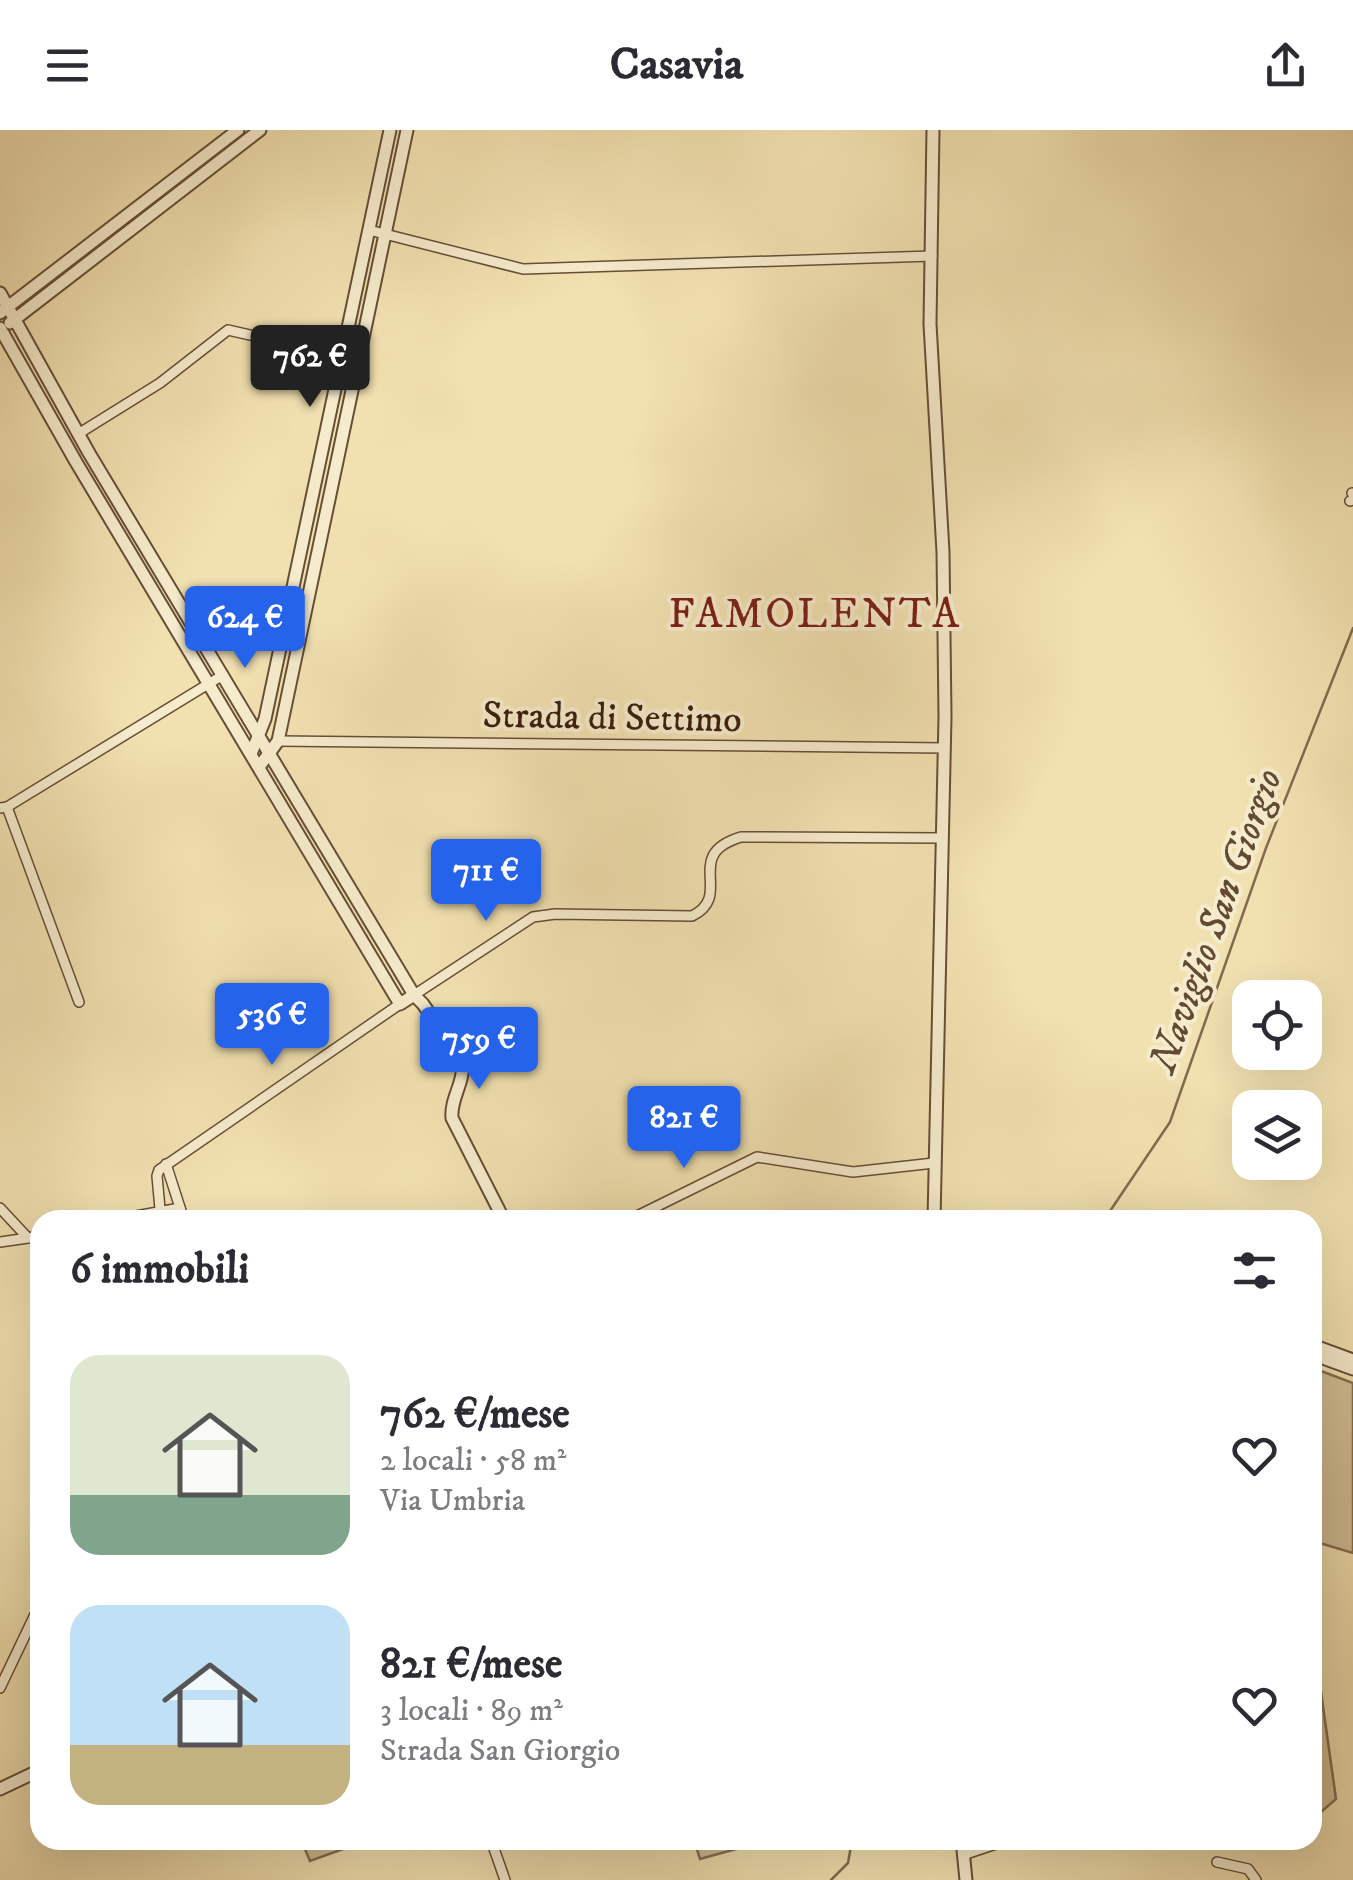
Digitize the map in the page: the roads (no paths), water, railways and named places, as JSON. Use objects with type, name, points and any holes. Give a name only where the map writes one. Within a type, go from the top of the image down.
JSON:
[{"type":"street","points":[[167,193],[238,130]]},
{"type":"street","points":[[260,130],[167,193],[8,313],[0,330],[400,1004]]},
{"type":"street","points":[[251,754],[260,737],[393,130],[407,130],[278,741],[258,767]]},
{"type":"street","points":[[932,130],[930,324],[943,552],[945,748],[934,1210]]},
{"type":"street","points":[[369,230],[523,269],[932,256]]},
{"type":"street","points":[[0,292],[8,313],[89,453],[414,996],[461,1060],[464,1069],[452,1118],[499,1210]]},
{"type":"street","points":[[78,434],[160,383],[228,330],[342,356]]},
{"type":"street","points":[[327,428],[341,432]]},
{"type":"street","points":[[76,462],[89,453]]},
{"type":"street","points":[[104,509],[118,500]]},
{"type":"street","points":[[309,511],[323,514]]},
{"type":"street","points":[[282,639],[298,640]]},
{"type":"street","points":[[79,1002],[3,808],[223,675]]},
{"type":"street","name":"Strada di Settimo","points":[[278,741],[945,748]]},
{"type":"street","points":[[160,1210],[157,1176],[166,1164],[533,916],[692,916],[710,900],[711,856],[721,844],[741,837],[941,838]]},
{"type":"street","points":[[354,928],[368,919]]},
{"type":"street","points":[[649,1210],[757,1157],[853,1172],[934,1163]]},
{"type":"street","points":[[166,1164],[180,1208],[175,1210]]},
{"type":"street","points":[[0,1208],[28,1238]]},
{"type":"street","points":[[0,1242],[28,1238]]},
{"type":"street","points":[[1322,1349],[1353,1360]]},
{"type":"street","points":[[1322,1358],[1353,1369]]},
{"type":"street","points":[[0,1688],[30,1625]]},
{"type":"street","points":[[0,1789],[30,1774]]},
{"type":"street","points":[[0,1781],[16,1780]]},
{"type":"street","points":[[494,1850],[505,1880]]},
{"type":"street","points":[[963,1850],[966,1880]]},
{"type":"street","points":[[963,1855],[978,1850]]},
{"type":"street","points":[[1217,1862],[1248,1868],[1256,1880]]},
{"type":"waterway","name":"Naviglio San Giorgio","points":[[1111,1210],[1170,1122],[1266,848],[1353,628]]},
{"type":"waterway","points":[[831,1880],[848,1863],[850,1850]]},
{"type":"district","name":"FAMOLENTA","points":[[815,612]]}]
